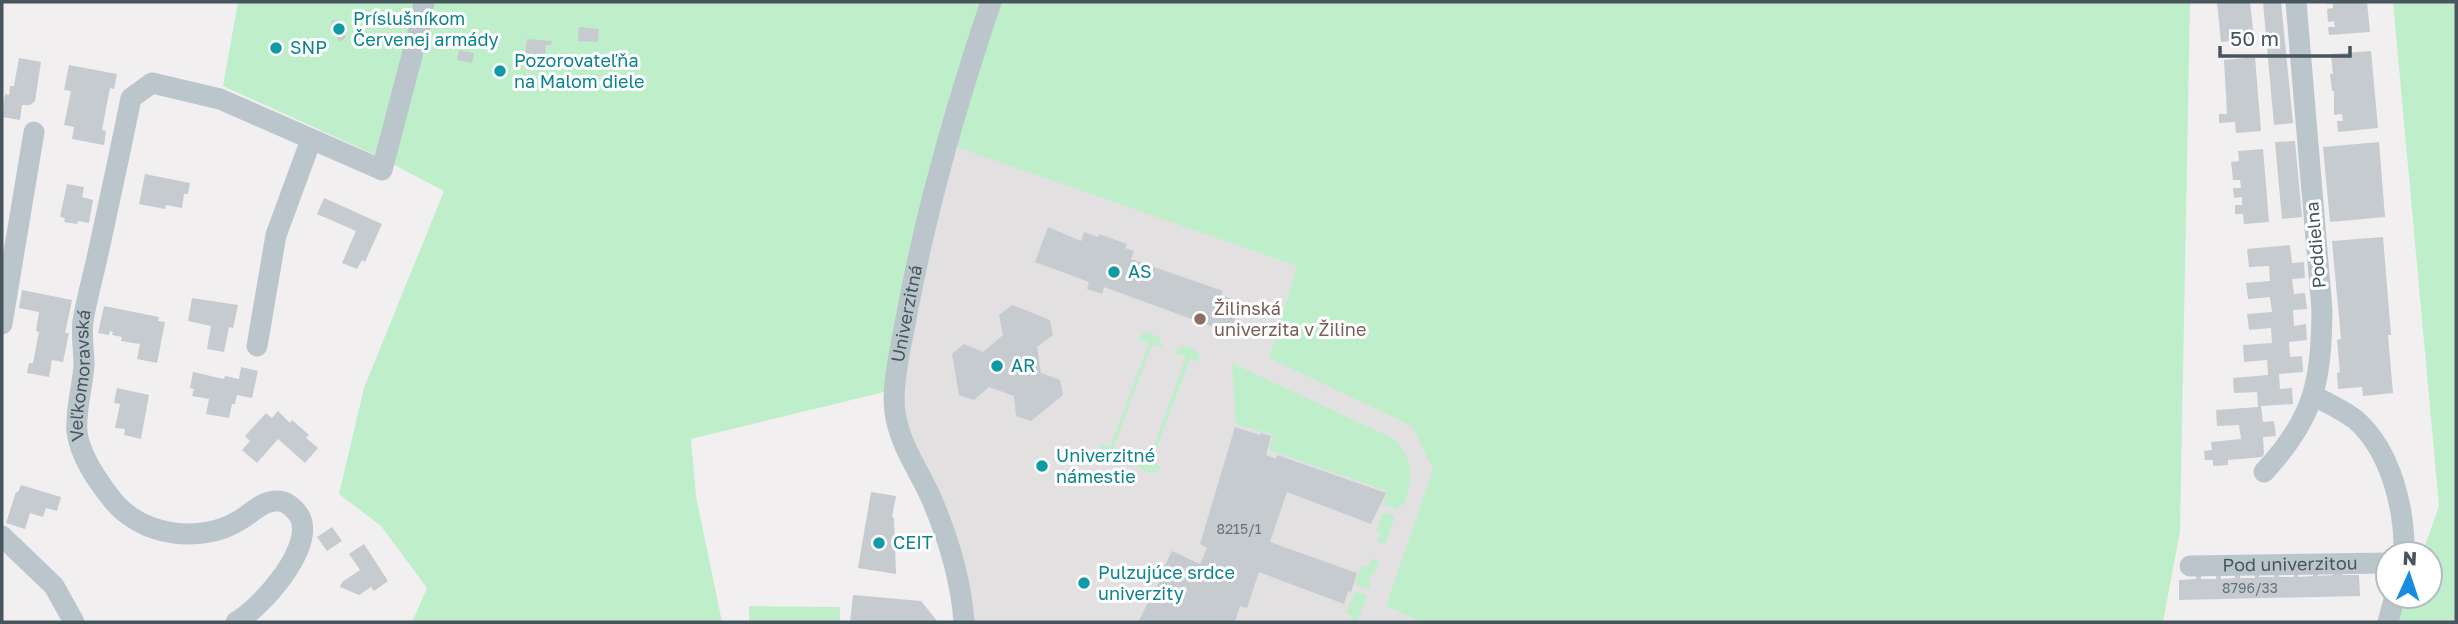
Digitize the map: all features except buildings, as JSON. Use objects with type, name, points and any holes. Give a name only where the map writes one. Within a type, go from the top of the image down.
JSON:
[{"type":"street","name":"Veľkomoravská","points":[[236,622],[245,617],[287,573],[301,539],[300,517],[289,504],[277,501],[267,503],[222,528],[186,536],[150,527],[133,518],[112,500],[85,459],[77,432],[84,363],[83,323],[131,98],[152,83],[220,99],[382,170],[424,2]]},
{"type":"street","name":"Univerzitná","points":[[964,622],[961,585],[950,547],[932,498],[903,445],[895,415],[900,356],[932,192],[961,89],[991,2]]},
{"type":"street","name":"Poddielna","points":[[2264,472],[2303,421],[2314,396],[2321,357],[2322,310],[2296,2]]},
{"type":"street","points":[[2,324],[34,132]]},
{"type":"street","points":[[257,346],[276,235],[312,140]]},
{"type":"street","points":[[2314,396],[2355,420],[2371,436],[2383,457],[2400,509],[2402,540]]},
{"type":"street","points":[[2,536],[54,586],[75,622]]},
{"type":"street","name":"Pod univerzitou","points":[[2190,566],[2374,563]]},
{"type":"shaded area","name":"Žilinská univerzita v Žiline","points":[[972,112],[1513,327],[1487,622],[972,622],[910,441],[902,397],[933,209]]},
{"type":"green space","points":[[238,2],[2190,2],[2180,532],[2163,622],[1422,622],[1386,606],[1433,469],[1412,426],[1269,358],[1297,266],[951,145],[892,390],[691,439],[696,496],[722,622],[412,622],[427,588],[381,526],[339,494],[364,388],[444,191],[375,155],[223,86]]},
{"type":"green space","points":[[2393,2],[2456,2],[2456,622],[2398,622],[2402,610],[2444,610],[2444,540],[2427,540],[2439,506]]},
{"type":"green space","points":[[1147,332],[1159,337],[1163,348],[1152,344],[1113,449],[1124,453],[1119,458],[1110,458],[1101,454],[1099,444],[1110,447],[1149,343],[1138,339]]},
{"type":"green space","points":[[1186,346],[1198,352],[1201,362],[1190,359],[1151,463],[1162,467],[1156,472],[1149,472],[1137,465],[1136,458],[1148,462],[1186,357],[1175,353]]},
{"type":"green space","points":[[1232,363],[1394,439],[1405,454],[1410,470],[1404,505],[1399,505],[1398,510],[1383,505],[1387,491],[1269,450],[1273,435],[1236,424]]},
{"type":"green space","points":[[1382,514],[1395,516],[1386,543],[1377,543],[1381,532],[1376,530]]},
{"type":"green space","points":[[1372,558],[1379,561],[1368,582],[1371,583],[1369,589],[1355,584],[1361,566],[1368,568]]},
{"type":"green space","points":[[1354,593],[1367,595],[1357,622],[1350,622],[1353,616],[1346,613]]},
{"type":"green space","points":[[749,606],[840,607],[840,622],[749,622]]},
{"type":"place","name":"Príslušníkom Červenej armády","points":[[339,29]]},
{"type":"place","name":"SNP","points":[[276,48]]},
{"type":"place","name":"Pozorovateľňa na Malom diele","points":[[500,71]]},
{"type":"place","name":"AS","points":[[1114,272]]},
{"type":"place","name":"Žilinská univerzita v Žiline","points":[[1200,319]]},
{"type":"place","name":"AR","points":[[997,366]]},
{"type":"place","name":"Univerzitné námestie","points":[[1042,466]]},
{"type":"place","name":"CEIT","points":[[879,543]]},
{"type":"place","name":"Pulzujúce srdce univerzity","points":[[1084,583]]}]
